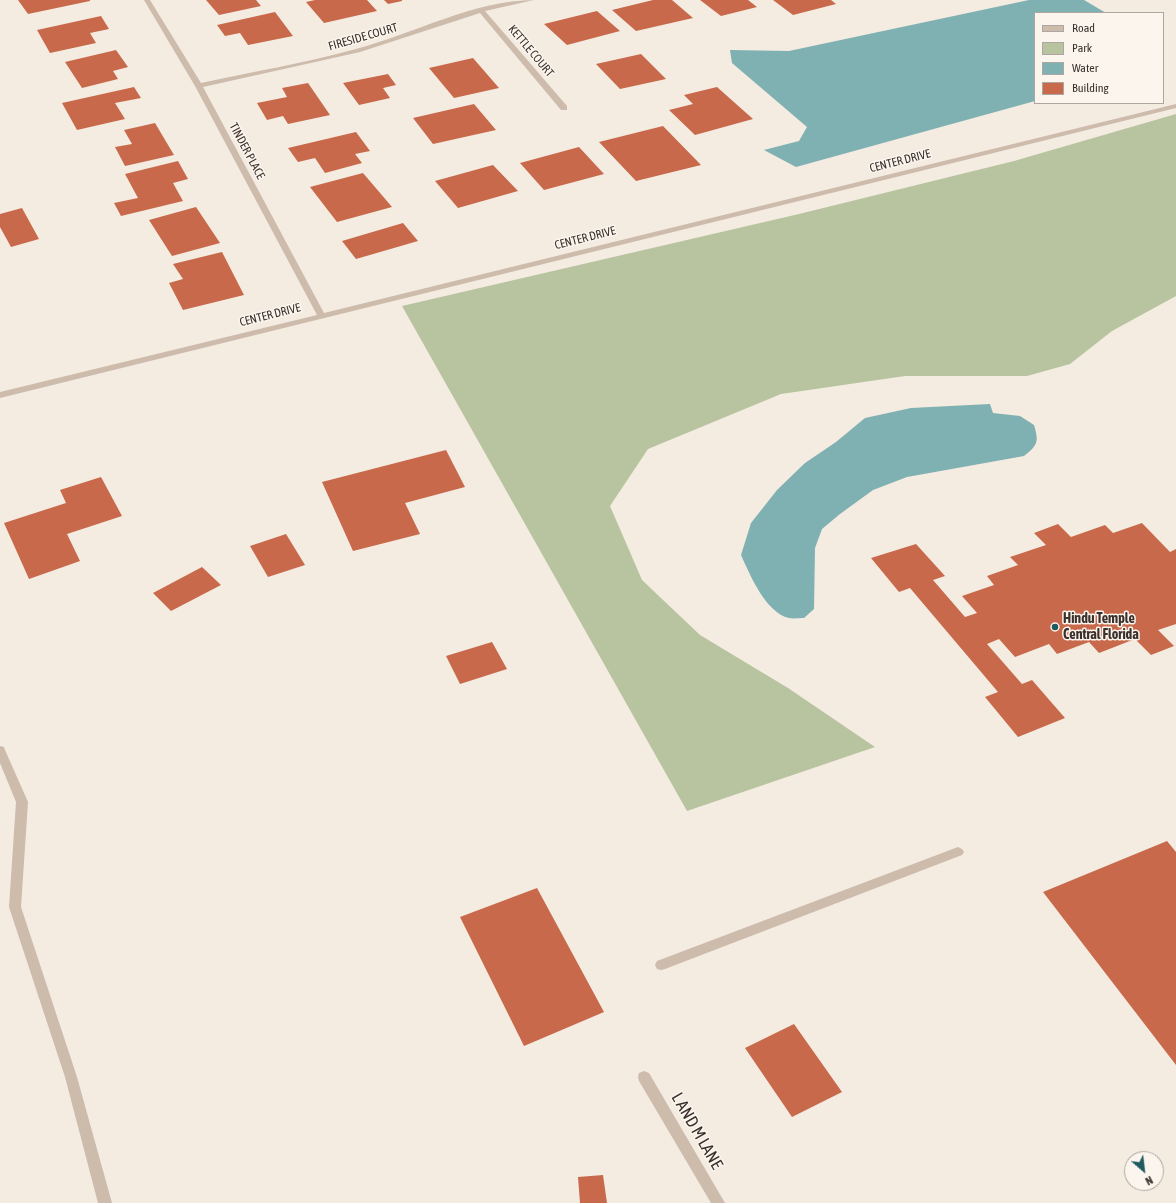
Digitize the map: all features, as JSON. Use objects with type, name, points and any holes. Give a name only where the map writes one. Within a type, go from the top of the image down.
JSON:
[{"type":"street","name":"TINDER PLACE","points":[[147,0],[199,86],[321,315]]},
{"type":"street","name":"FIRESIDE COURT","points":[[199,86],[358,51],[481,10],[532,0]]},
{"type":"street","name":"KETTLE COURT","points":[[481,10],[564,108]]},
{"type":"street","name":"CENTER DRIVE","points":[[0,394],[1176,106]]},
{"type":"street","points":[[0,750],[22,802],[15,907],[71,1077],[106,1203]]},
{"type":"street","points":[[661,965],[958,852]]},
{"type":"street","name":"L AND M LANE","points":[[644,1077],[718,1203]]},
{"type":"green space","points":[[1176,114],[1176,296],[1112,331],[1070,364],[1027,376],[905,376],[781,394],[648,449],[610,506],[642,580],[700,635],[788,688],[875,747],[687,811],[402,306],[799,214],[1014,161]]},
{"type":"water","points":[[1029,0],[1084,0],[1104,12],[1034,12],[1034,101],[796,167],[764,150],[799,141],[807,127],[732,63],[730,50],[789,51]]},
{"type":"water","points":[[990,404],[993,413],[1020,416],[1034,425],[1037,435],[1035,446],[1024,456],[907,477],[873,490],[822,529],[815,548],[814,609],[804,618],[789,618],[781,615],[773,609],[754,582],[741,555],[751,523],[777,490],[805,463],[836,442],[865,418],[911,408]]},
{"type":"building","points":[[18,0],[90,0],[90,1],[28,14]]},
{"type":"building","points":[[206,0],[256,0],[261,6],[219,15]]},
{"type":"building","points":[[315,0],[367,0],[377,11],[324,23],[306,2]]},
{"type":"building","points":[[384,0],[402,0],[402,1],[388,4]]},
{"type":"building","points":[[653,0],[672,0],[693,18],[636,31],[612,10]]},
{"type":"building","points":[[700,0],[748,0],[757,7],[721,16]]},
{"type":"building","points":[[773,0],[831,0],[836,4],[793,15]]},
{"type":"building","points":[[597,11],[620,31],[567,45],[544,24]]},
{"type":"building","points":[[275,12],[293,36],[248,45],[240,33],[225,36],[217,25]]},
{"type":"building","points":[[101,16],[109,29],[90,33],[96,43],[50,53],[37,30]]},
{"type":"building","points":[[116,50],[128,67],[113,71],[118,79],[82,88],[65,62]]},
{"type":"building","points":[[641,54],[666,79],[620,89],[596,64]]},
{"type":"building","points":[[473,58],[499,88],[454,98],[429,68]]},
{"type":"building","points":[[388,74],[396,85],[383,88],[390,98],[359,105],[343,83]]},
{"type":"building","points":[[308,83],[330,115],[288,124],[283,116],[267,120],[257,103],[287,97],[282,88]]},
{"type":"building","points":[[134,87],[141,98],[115,103],[125,119],[77,130],[62,103]]},
{"type":"building","points":[[717,87],[753,119],[695,135],[669,110],[693,104],[684,95]]},
{"type":"building","points":[[474,104],[496,130],[433,144],[413,118]]},
{"type":"building","points":[[155,123],[174,155],[125,166],[115,147],[132,144],[124,130]]},
{"type":"building","points":[[663,126],[701,165],[636,181],[599,142]]},
{"type":"building","points":[[356,132],[370,151],[355,154],[362,163],[325,173],[315,158],[298,162],[288,148]]},
{"type":"building","points":[[579,147],[604,174],[544,190],[520,163]]},
{"type":"building","points":[[178,161],[188,179],[173,183],[183,201],[121,216],[114,203],[138,198],[125,174]]},
{"type":"building","points":[[493,165],[518,191],[458,208],[435,181]]},
{"type":"building","points":[[363,173],[392,207],[337,222],[310,187]]},
{"type":"building","points":[[196,207],[220,243],[172,256],[149,220]]},
{"type":"building","points":[[22,208],[39,239],[11,247],[0,227],[0,214]]},
{"type":"building","points":[[403,223],[418,241],[356,259],[342,241]]},
{"type":"building","points":[[222,252],[244,295],[183,310],[169,283],[183,279],[173,264]]},
{"type":"building","points":[[446,450],[465,487],[405,503],[420,534],[353,551],[322,482]]},
{"type":"building","points":[[101,477],[122,516],[67,534],[80,561],[29,579],[4,523],[66,503],[60,490]]},
{"type":"building","name":"Hindu Temple Central Florida","points":[[1142,523],[1170,552],[1176,549],[1176,624],[1158,630],[1174,646],[1151,655],[1135,639],[1099,653],[1089,642],[1057,654],[1049,644],[1015,657],[999,639],[987,644],[1022,684],[1032,680],[1065,718],[1018,737],[985,697],[998,692],[910,588],[899,592],[871,558],[916,544],[945,576],[933,580],[965,617],[977,613],[962,596],[994,585],[987,576],[1018,565],[1010,557],[1046,545],[1034,533],[1058,524],[1071,537],[1105,525],[1113,533]]},
{"type":"building","points":[[286,534],[305,565],[268,577],[250,546]]},
{"type":"building","points":[[202,567],[221,585],[171,611],[153,593]]},
{"type":"building","points":[[492,642],[507,669],[460,684],[446,656]]},
{"type":"building","points":[[1167,841],[1176,852],[1176,1065],[1043,892]]},
{"type":"building","points":[[537,888],[604,1012],[524,1046],[460,917]]},
{"type":"building","points":[[794,1024],[842,1092],[792,1117],[745,1048]]},
{"type":"building","points":[[603,1175],[607,1203],[580,1203],[578,1177]]},
{"type":"place","name":"Hindu Temple Central Florida","points":[[1055,627]]}]
